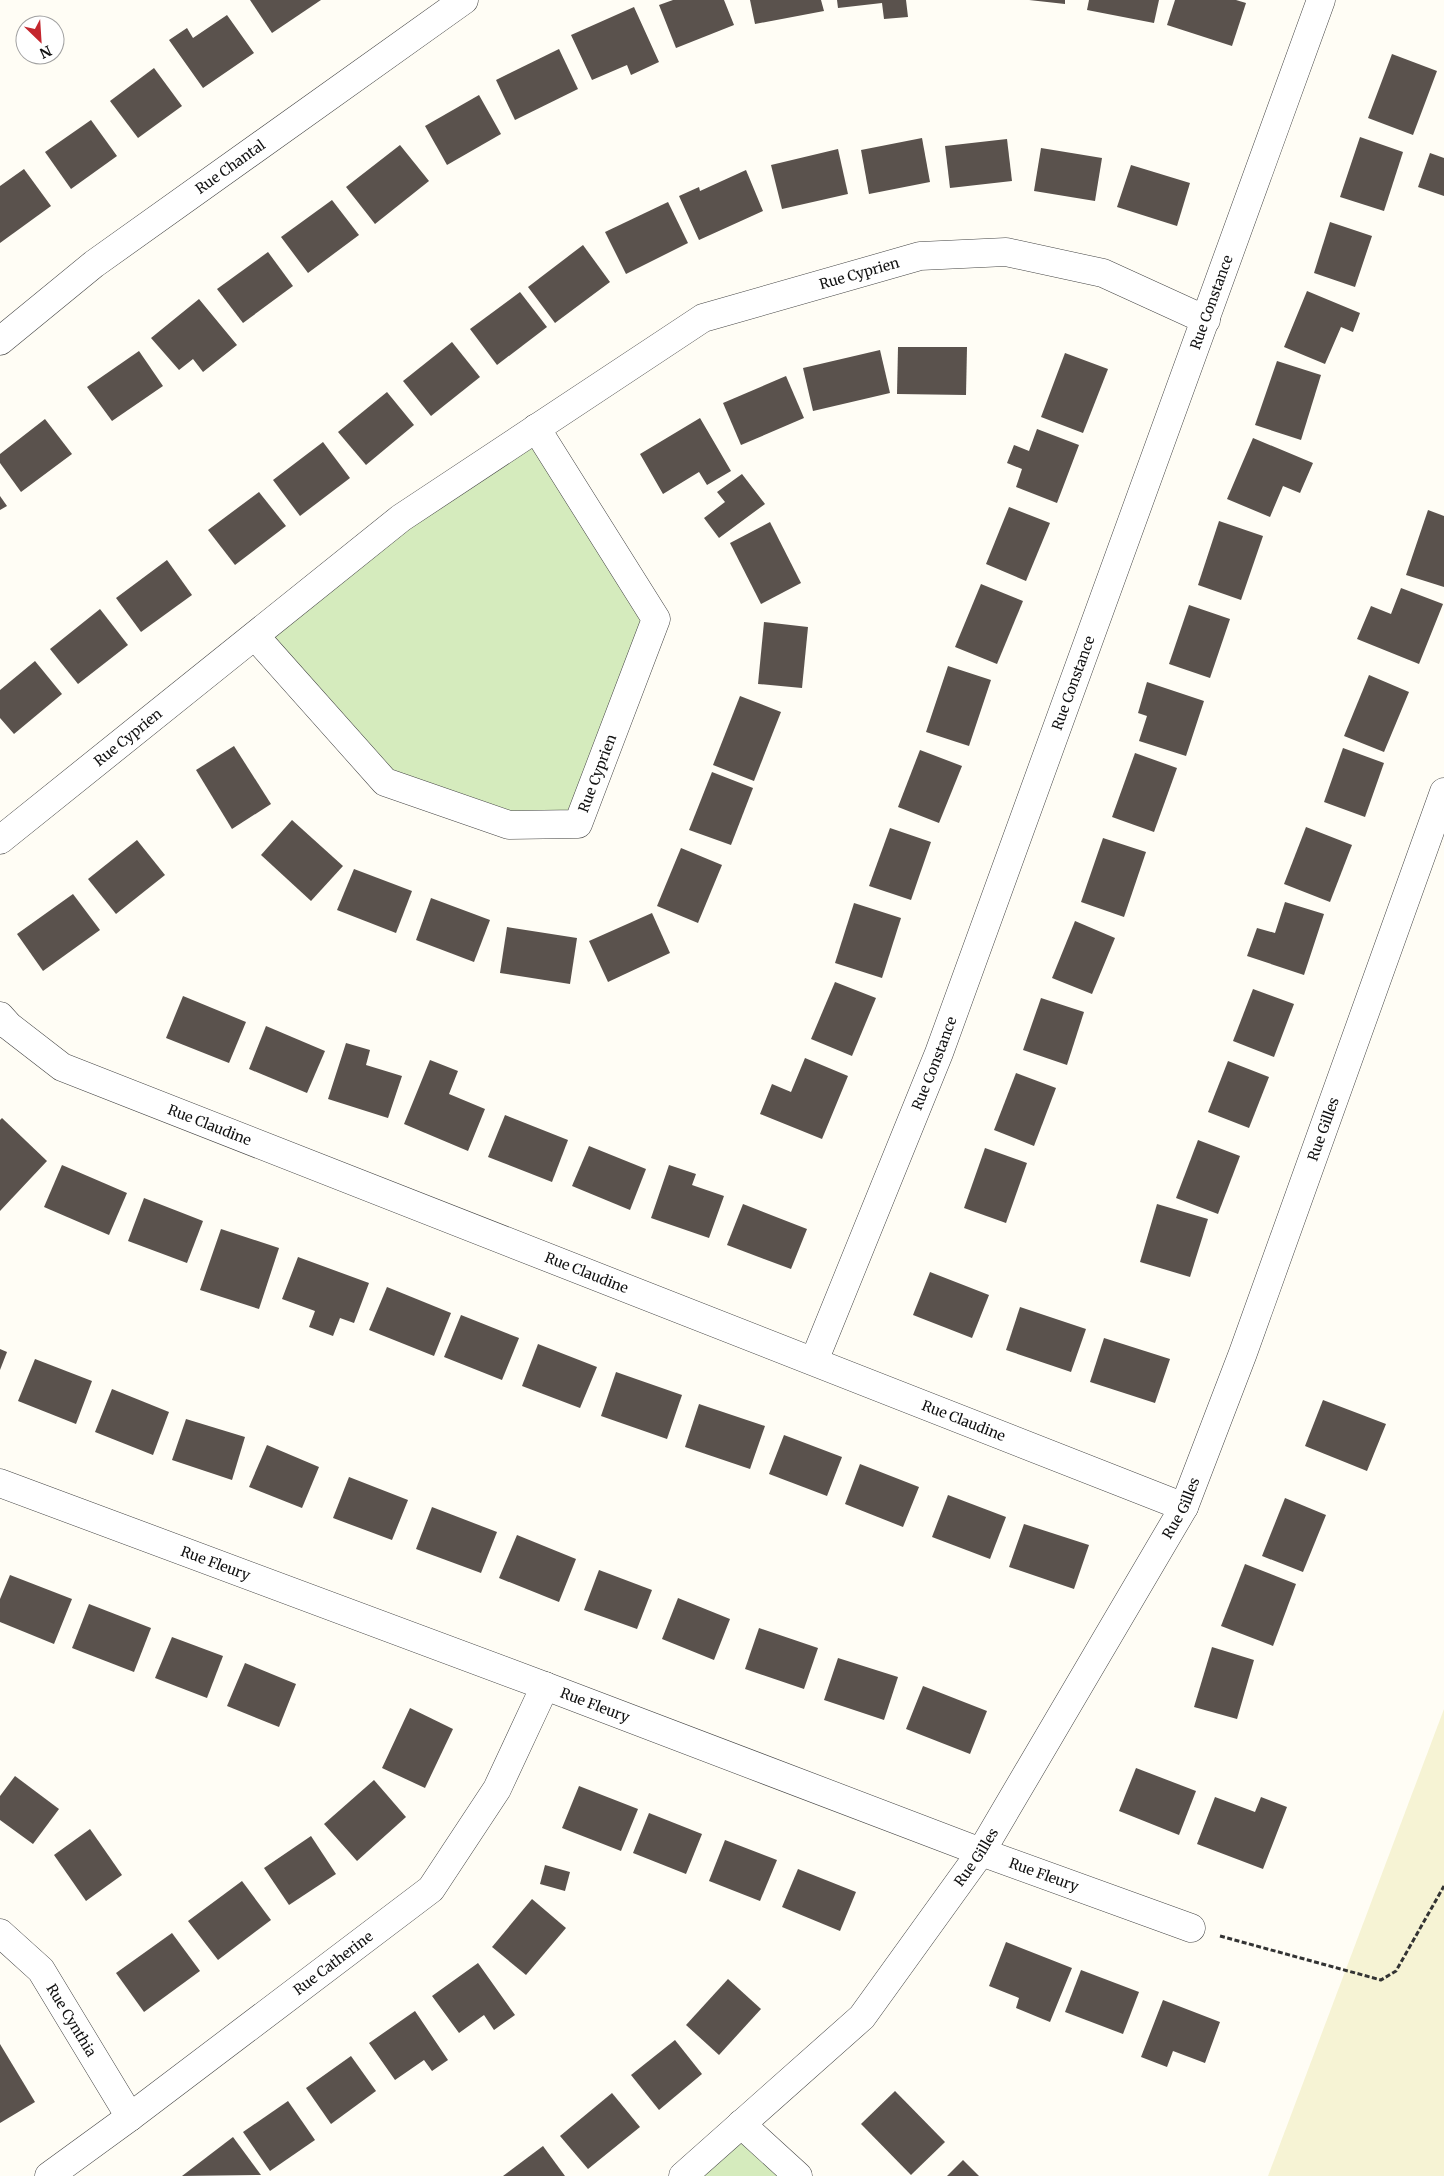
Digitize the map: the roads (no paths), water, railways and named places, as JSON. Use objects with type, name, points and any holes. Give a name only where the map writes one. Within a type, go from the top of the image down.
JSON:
[{"type":"street","name":"Rue Chantal","points":[[0,341],[94,264],[464,0]]},
{"type":"street","name":"Rue Constance","points":[[814,1361],[939,1053],[1321,0]]},
{"type":"street","name":"Rue Cyprien","points":[[0,840],[400,518],[702,318],[920,256],[1006,252],[1103,273],[1206,320]]},
{"type":"street","name":"Rue Cyprien","points":[[255,636],[385,782],[509,826],[578,824],[656,619],[536,428]]},
{"type":"street","name":"Rue Gilles","points":[[683,2176],[862,2017],[981,1852],[1184,1507],[1243,1353],[1444,792]]},
{"type":"street","name":"Rue Claudine","points":[[0,1016],[9,1026],[62,1067],[1184,1507]]},
{"type":"street","name":"Rue Fleury","points":[[0,1483],[545,1686],[981,1852],[1191,1928]]},
{"type":"street","name":"Rue Catherine","points":[[49,2176],[431,1889],[497,1789],[545,1686]]},
{"type":"street","name":"Rue Cynthia","points":[[0,1933],[41,1970],[130,2117]]},
{"type":"street","points":[[741,2124],[798,2176]]}]
